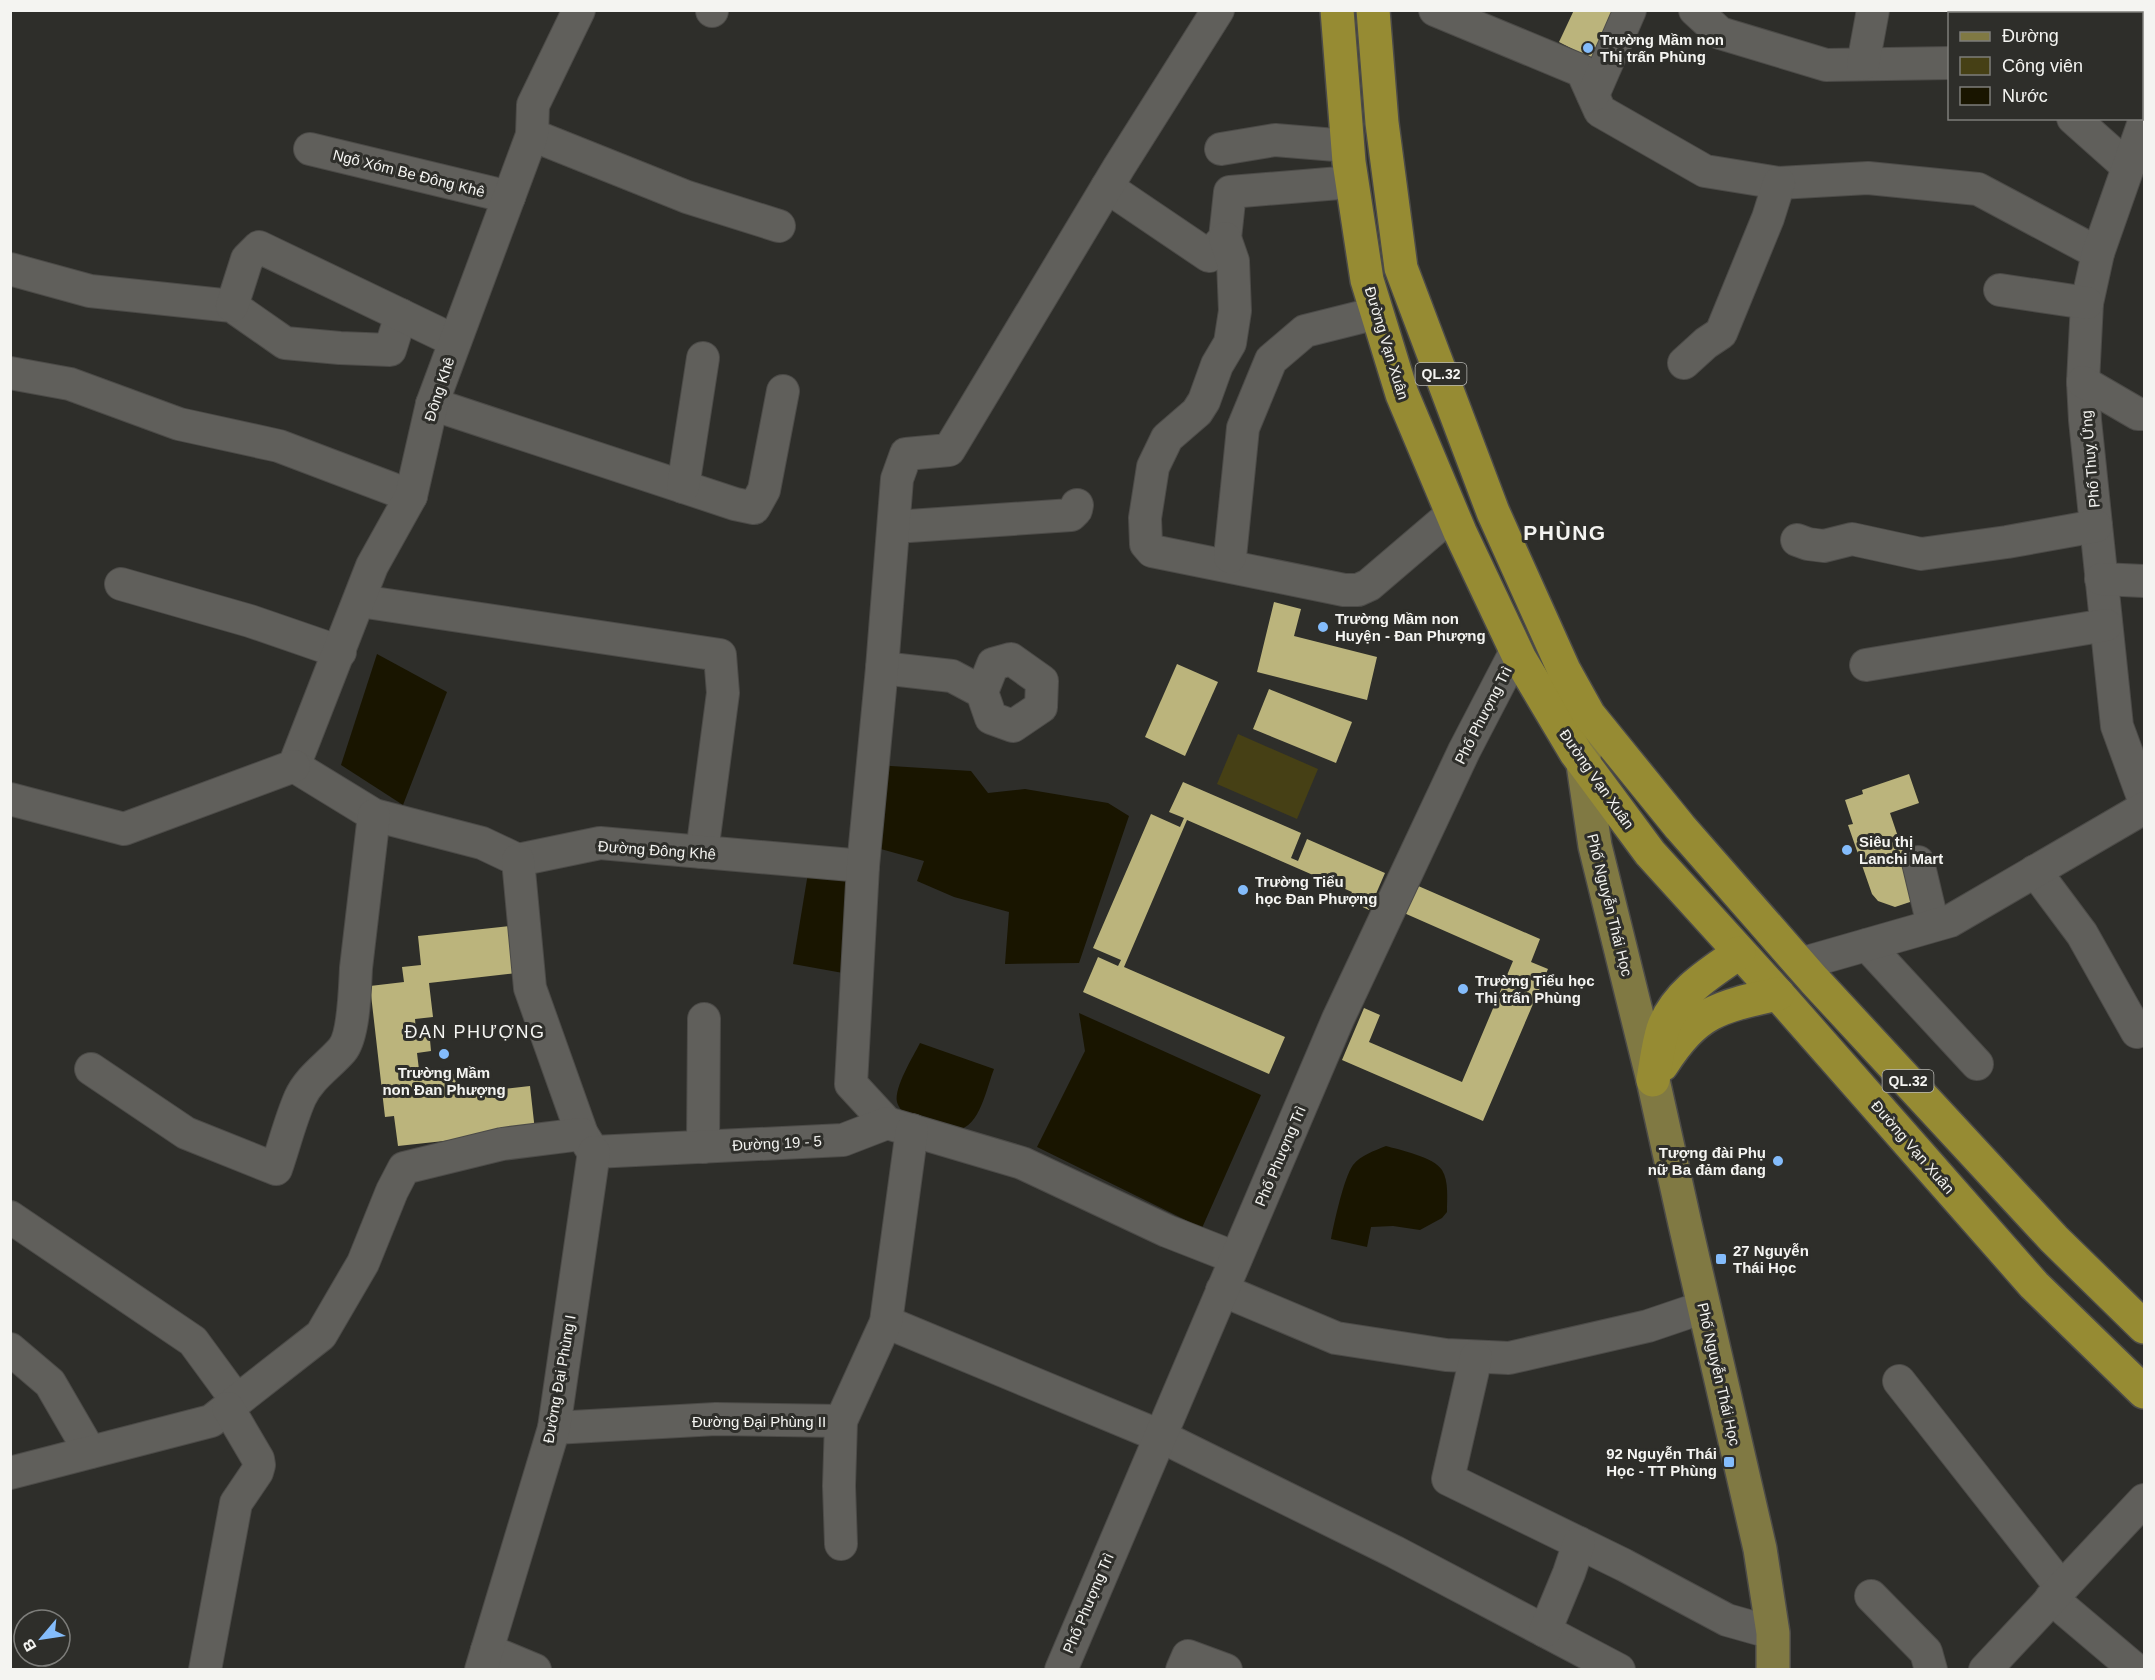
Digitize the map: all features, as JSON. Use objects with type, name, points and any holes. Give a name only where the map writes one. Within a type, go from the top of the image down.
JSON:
[{"type":"highway","points":[[1332,12],[1373,13]]},
{"type":"highway","name":"Đường Vạn Xuân","points":[[1332,12],[1352,182],[1367,280],[1402,394],[1452,514],[1516,651],[1583,764],[1596,805],[1650,854],[1778,994],[2034,1285],[2145,1392]]},
{"type":"highway","name":"Đường Vạn Xuân","points":[[1373,13],[1382,123],[1401,268],[1493,512],[1564,670],[1589,715],[1680,827],[1800,964],[2054,1239],[2145,1327]]},
{"type":"highway","points":[[1596,805],[1631,767]]},
{"type":"highway","points":[[1653,1080],[1664,1028],[1674,1009],[1686,993],[1712,971],[1739,953]]},
{"type":"highway","points":[[1653,1080],[1683,1034],[1706,1015],[1735,1004],[1778,994]]},
{"type":"main road","points":[[1583,764],[1589,715]]},
{"type":"main road","name":"Phố Nguyễn Thái Học","points":[[1589,715],[1596,805],[1595,846],[1653,1080],[1760,1549],[1773,1634],[1773,1670]]},
{"type":"street","name":"Đông Khê","points":[[294,766],[372,566],[411,496],[432,404],[532,135],[533,105],[579,10]]},
{"type":"street","points":[[1218,10],[1107,187],[949,450],[906,454],[897,479],[863,867],[851,1084],[899,1126],[1022,1163],[1167,1231],[1236,1258]]},
{"type":"street","points":[[1435,10],[1582,71],[1600,111],[1705,171],[1779,183],[1868,178],[1978,189],[2098,253]]},
{"type":"street","points":[[1593,95],[1630,10]]},
{"type":"street","points":[[1695,10],[1720,33],[1826,65],[1948,63]]},
{"type":"street","points":[[1863,64],[1873,10]]},
{"type":"street","points":[[2075,120],[2128,167]]},
{"type":"street","name":"Phố Thuỵ Ứng","points":[[2145,122],[2098,253],[2086,303],[2083,382],[2117,726],[2145,800]]},
{"type":"street","points":[[532,135],[687,197],[779,226]]},
{"type":"street","points":[[1221,149],[1275,140],[1348,146]]},
{"type":"street","name":"Ngõ Xóm Be Đông Khê","points":[[310,149],[509,197]]},
{"type":"street","points":[[1352,182],[1230,192],[1225,237],[1233,261],[1235,311],[1230,343],[1217,365],[1197,412],[1167,438],[1153,467],[1145,518],[1146,544],[1152,551],[1344,590],[1358,590],[1369,585],[1452,514]]},
{"type":"street","points":[[1684,363],[1721,333],[1768,218],[1779,183]]},
{"type":"street","points":[[1107,187],[1209,256],[1225,237]]},
{"type":"street","points":[[232,306],[247,259],[259,247],[455,341]]},
{"type":"street","points":[[10,269],[90,291],[232,306],[285,343],[390,350],[401,315]]},
{"type":"street","points":[[2000,290],[2086,303]]},
{"type":"street","points":[[1230,557],[1243,428],[1271,360],[1305,331],[1377,313]]},
{"type":"street","points":[[683,487],[703,358]]},
{"type":"street","points":[[10,373],[70,384],[179,424],[279,446],[411,496]]},
{"type":"street","points":[[2083,382],[2138,414],[2145,414]]},
{"type":"street","points":[[432,404],[683,487],[754,508],[764,490],[783,391]]},
{"type":"street","points":[[894,526],[1071,515],[1077,505]]},
{"type":"street","points":[[1797,540],[1824,546],[1852,539],[1870,541],[1895,550],[1921,554],[2096,526]]},
{"type":"street","points":[[2102,579],[2145,581]]},
{"type":"street","points":[[121,584],[250,621],[340,652]]},
{"type":"street","points":[[360,601],[720,655],[723,693],[702,852]]},
{"type":"street","points":[[1866,665],[2106,624]]},
{"type":"street","name":"Phố Phượng Trì","points":[[1060,1670],[1338,1019],[1464,751],[1516,651]]},
{"type":"street","points":[[882,668],[952,676],[982,692]]},
{"type":"street","points":[[10,799],[124,829],[294,766],[374,815],[482,843],[518,860],[530,988],[588,1143]]},
{"type":"street","points":[[1800,964],[1950,921],[2145,808]]},
{"type":"street","points":[[91,1069],[186,1133],[276,1169],[300,1098],[326,1064],[348,1041],[374,815]]},
{"type":"street","name":"Đường Đông Khê","points":[[518,860],[600,843],[863,867]]},
{"type":"street","points":[[1918,862],[1933,925]]},
{"type":"street","points":[[2035,871],[2082,934],[2138,1032]]},
{"type":"street","points":[[1867,945],[1977,1064]]},
{"type":"street","points":[[703,1147],[705,1019]]},
{"type":"street","name":"Đường 19 - 5","points":[[233,1404],[321,1335],[363,1263],[392,1191],[404,1168],[502,1144],[588,1143],[703,1147],[843,1140],[899,1126]]},
{"type":"street","name":"Đường Đại Phùng II","points":[[554,1428],[716,1419],[841,1421],[886,1322],[899,1126]]},
{"type":"street","name":"Đường Đại Phùng I","points":[[484,1660],[554,1428],[588,1143]]},
{"type":"street","points":[[10,1217],[193,1341],[233,1404],[258,1459],[259,1465],[256,1472],[236,1503],[204,1670]]},
{"type":"street","points":[[1222,1290],[1336,1338],[1446,1355],[1476,1357],[1509,1358],[1577,1344],[1648,1326],[1704,1307]]},
{"type":"street","points":[[886,1322],[1160,1436],[1395,1552],[1619,1670]]},
{"type":"street","points":[[10,1350],[50,1383],[90,1452]]},
{"type":"street","points":[[1476,1357],[1448,1479],[1727,1620],[1773,1634]]},
{"type":"street","points":[[1899,1381],[2056,1592],[2136,1670]]},
{"type":"street","points":[[10,1473],[211,1421],[233,1404]]},
{"type":"street","points":[[841,1421],[839,1486],[841,1544]]},
{"type":"street","points":[[1985,1670],[2145,1500]]},
{"type":"street","points":[[1545,1631],[1569,1573],[1578,1543]]},
{"type":"street","points":[[1871,1596],[1926,1652],[1931,1670]]},
{"type":"street","points":[[1182,1670],[1188,1656],[1226,1670]]},
{"type":"street","points":[[484,1660],[535,1670]]},
{"type":"green space","points":[[1238,734],[1318,769],[1297,819],[1217,784]]},
{"type":"water","points":[[377,654],[447,692],[403,805],[341,765]]},
{"type":"water","points":[[875,765],[971,771],[988,793],[1025,789],[1108,803],[1129,816],[1079,963],[1005,964],[1009,912],[954,897],[917,881],[924,861],[870,846]]},
{"type":"water","points":[[808,873],[851,879],[843,973],[793,964]]},
{"type":"water","points":[[1079,1013],[1261,1095],[1202,1228],[1037,1147],[1085,1051]]},
{"type":"water","points":[[920,1043],[994,1069],[976,1116],[963,1128],[943,1127],[904,1114],[898,1105],[898,1088]]},
{"type":"water","points":[[1386,1146],[1416,1155],[1438,1165],[1446,1179],[1447,1212],[1442,1218],[1420,1230],[1393,1226],[1371,1227],[1367,1247],[1331,1239],[1343,1189],[1353,1165],[1364,1156]]},
{"type":"building","points":[[1574,10],[1621,10],[1596,61],[1559,42]]},
{"type":"building","points":[[1274,602],[1301,609],[1294,636],[1377,657],[1367,700],[1257,672]]},
{"type":"building","points":[[1177,664],[1218,682],[1185,756],[1145,737]]},
{"type":"building","points":[[1269,689],[1352,722],[1336,763],[1253,729]]},
{"type":"building","points":[[1909,774],[1919,803],[1890,813],[1919,899],[1895,907],[1878,901],[1872,894],[1848,825],[1853,824],[1845,800],[1863,794],[1862,790]]},
{"type":"building","points":[[1183,782],[1301,833],[1291,858],[1298,861],[1307,839],[1385,873],[1369,910],[1348,900],[1352,892],[1187,820],[1124,967],[1285,1037],[1269,1074],[1083,992],[1098,957],[1118,966],[1121,960],[1093,948],[1151,814],[1180,827],[1184,818],[1169,812]]},
{"type":"building","points":[[1416,885],[1540,939],[1531,962],[1548,969],[1483,1121],[1342,1060],[1364,1008],[1380,1015],[1369,1042],[1462,1082],[1513,961],[1404,913]]},
{"type":"building","points":[[511,926],[517,973],[429,983],[433,1017],[415,1019],[416,1031],[429,1029],[431,1051],[417,1053],[420,1078],[455,1074],[457,1094],[530,1086],[535,1131],[398,1146],[394,1116],[385,1117],[370,986],[404,982],[402,967],[421,965],[418,936]]},
{"type":"place","name":"Trường Mầm non Thị trấn Phùng","points":[[1588,48]]},
{"type":"place","name":"Trường Mầm non Huyện - Đan Phượng","points":[[1323,627]]},
{"type":"place","name":"Siêu thị Lanchi Mart","points":[[1847,850]]},
{"type":"place","name":"Trường Tiểu học Đan Phượng","points":[[1243,890]]},
{"type":"place","name":"Trường Tiểu học Thị trấn Phùng","points":[[1463,989]]},
{"type":"place","name":"Trường Mầm non Đan Phượng","points":[[444,1054]]},
{"type":"place","name":"Tượng đài Phụ nữ Ba đảm đang","points":[[1778,1161]]},
{"type":"place","name":"27 Nguyễn Thái Học","points":[[1721,1259]]},
{"type":"place","name":"92 Nguyễn Thái Học - TT Phùng","points":[[1729,1462]]},
{"type":"district","name":"PHÙNG","points":[[1565,532]]},
{"type":"district","name":"ĐAN PHƯỢNG","points":[[475,1032]]}]
